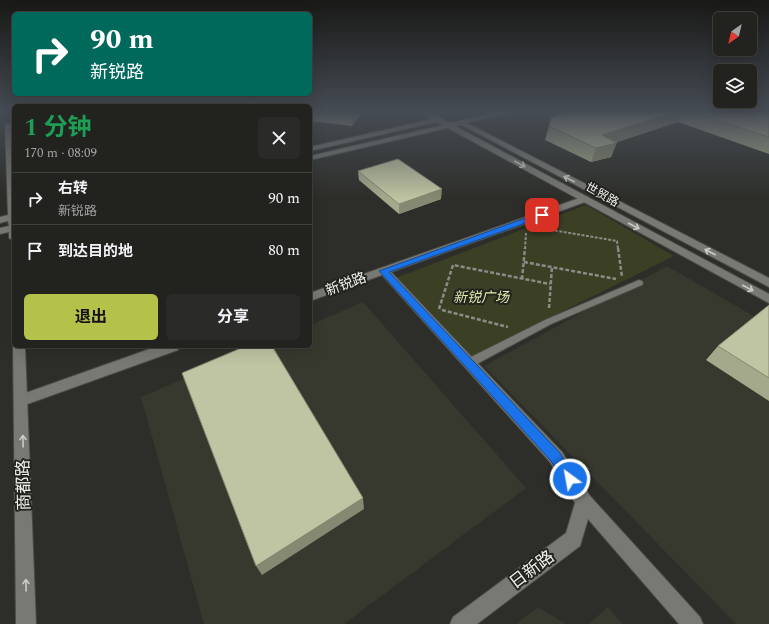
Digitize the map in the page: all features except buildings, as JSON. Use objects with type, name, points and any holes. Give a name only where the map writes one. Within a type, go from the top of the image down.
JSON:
[{"type":"street","points":[[9,141],[12,186]]},
{"type":"street","points":[[312,148],[341,141]]},
{"type":"street","points":[[312,157],[374,141]]},
{"type":"street","name":"世贸路","points":[[485,141],[585,199],[769,299]]},
{"type":"street","name":"世贸路","points":[[496,141],[769,282]]},
{"type":"street","name":"新锐路","points":[[312,296],[585,199]]},
{"type":"street","points":[[0,220],[12,217]]},
{"type":"street","points":[[0,231],[12,228]]},
{"type":"street","points":[[384,271],[556,457],[584,502],[694,624]]},
{"type":"street","name":"商都路","points":[[19,348],[22,400],[26,624]]},
{"type":"street","points":[[22,400],[167,348]]},
{"type":"street","name":"日新路","points":[[460,624],[573,539],[584,502]]},
{"type":"lane","points":[[468,363],[548,322],[639,283]]},
{"type":"path","points":[[524,262],[622,280],[617,241],[546,230]]},
{"type":"path","points":[[522,279],[526,233]]},
{"type":"path","points":[[439,309],[453,266],[550,284]]},
{"type":"path","points":[[548,322],[552,267]]},
{"type":"path","points":[[412,302],[529,332]]},
{"type":"shaded area","points":[[667,266],[769,325],[769,624],[736,624],[484,366]]},
{"type":"shaded area","points":[[363,302],[526,488],[344,624],[204,624],[141,397],[255,348],[312,348],[312,324]]},
{"type":"shaded area","points":[[538,607],[566,624],[516,624]]},
{"type":"shaded area","points":[[608,607],[623,624],[589,624]]},
{"type":"green space","name":"新锐广场","points":[[586,205],[674,256],[470,357],[396,278]]},
{"type":"route","points":[[542,215],[384,271],[556,457],[570,479]]}]
